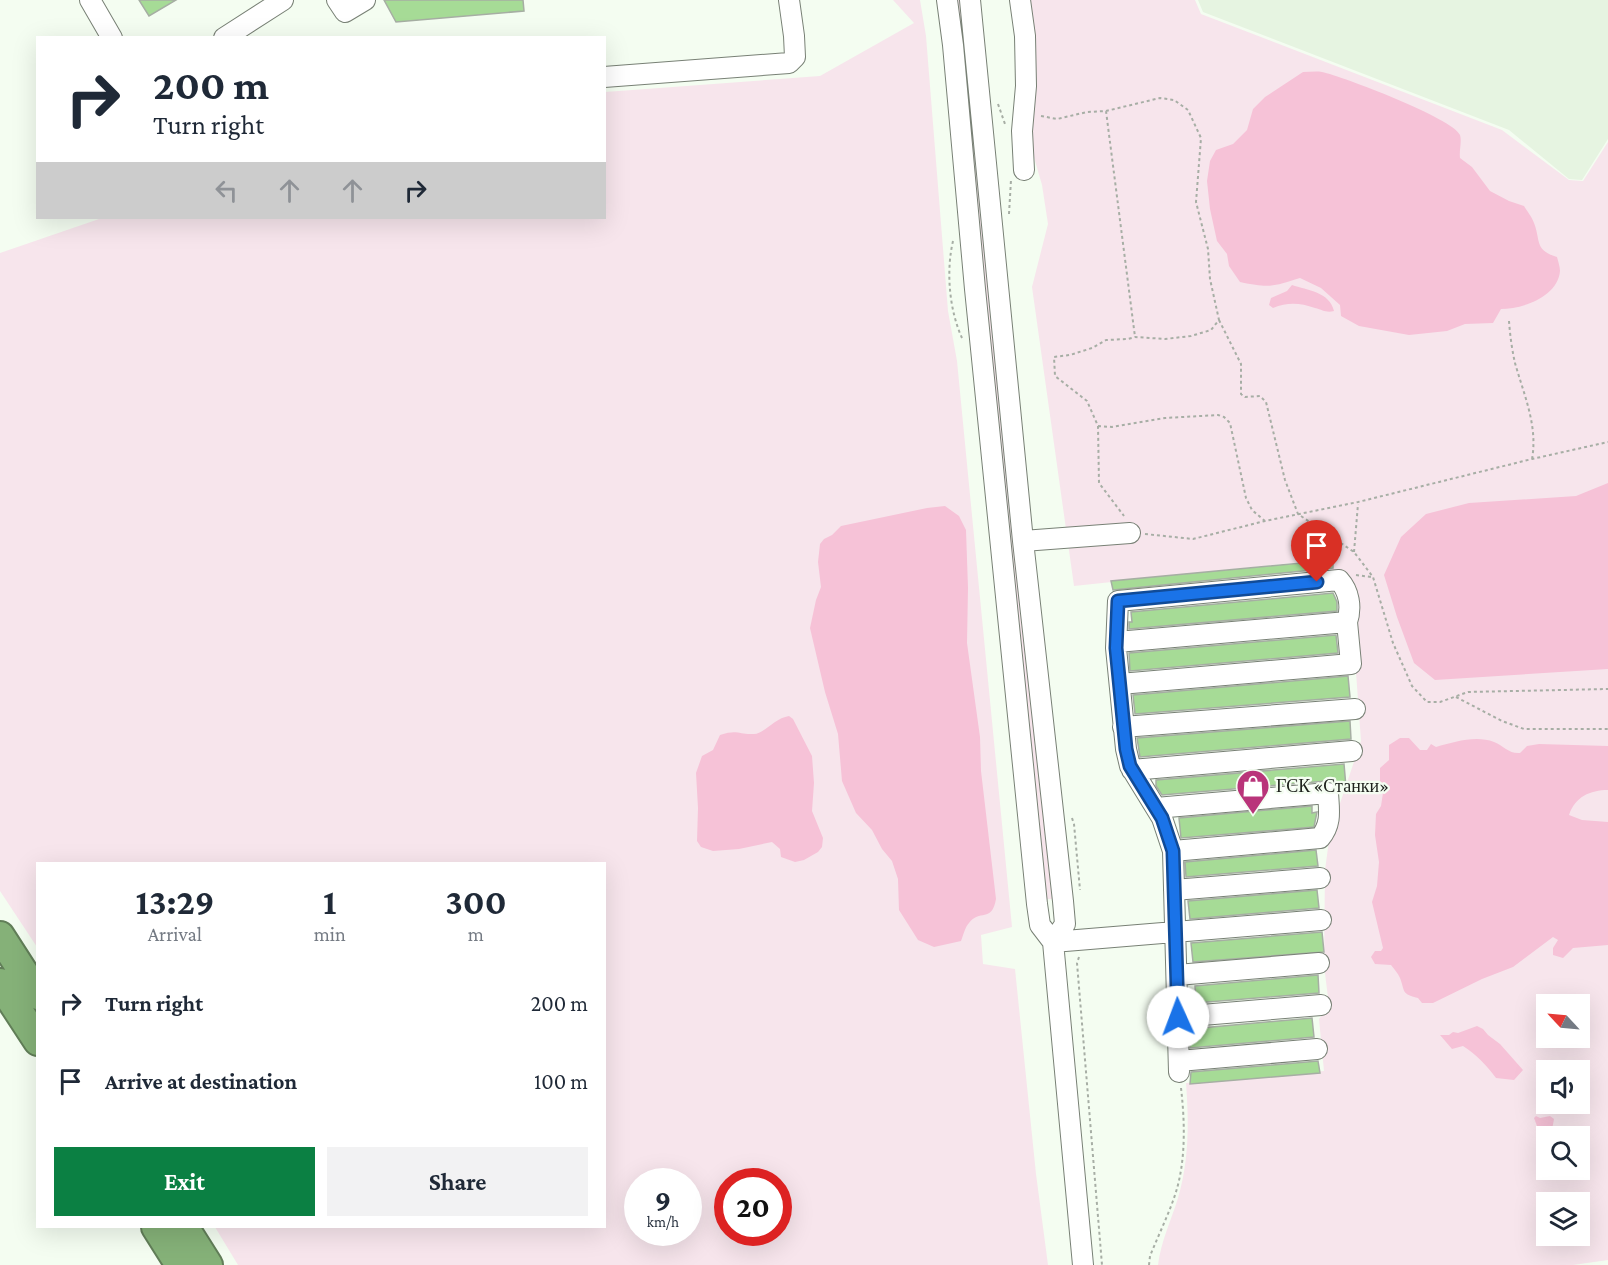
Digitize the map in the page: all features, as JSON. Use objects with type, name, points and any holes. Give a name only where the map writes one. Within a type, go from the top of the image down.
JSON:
[{"type":"highway","points":[[0,936],[36,992]]},
{"type":"highway","points":[[0,982],[36,1038]]},
{"type":"highway","points":[[157,1228],[180,1265]]},
{"type":"highway","points":[[185,1228],[208,1265]]},
{"type":"street","points":[[90,0],[111,36]]},
{"type":"street","points":[[227,36],[283,0]]},
{"type":"street","points":[[337,0],[345,12],[365,0]]},
{"type":"street","points":[[606,78],[789,63],[795,57],[789,0]]},
{"type":"street","points":[[947,0],[1037,904],[1040,926],[1053,942],[1083,1265]]},
{"type":"street","points":[[970,0],[1023,541],[1065,924],[1053,942]]},
{"type":"street","points":[[1020,0],[1025,36],[1026,86],[1022,131],[1024,170]]},
{"type":"street","points":[[1023,541],[1130,533]]},
{"type":"street","points":[[1120,684],[1351,664],[1347,589],[1339,580],[1118,601],[1117,642],[1120,684],[1126,749],[1132,770],[1162,818],[1173,851],[1179,1066],[1317,1048]]},
{"type":"street","points":[[1117,642],[1347,622]]},
{"type":"street","points":[[1124,727],[1355,709]]},
{"type":"street","points":[[1132,770],[1352,751]]},
{"type":"street","points":[[1156,808],[1328,793],[1330,815],[1327,830],[1320,837],[1173,851]]},
{"type":"street","points":[[1174,890],[1320,878]]},
{"type":"street","points":[[1053,942],[1321,920]]},
{"type":"street","points":[[1177,975],[1319,963]]},
{"type":"street","points":[[1178,1017],[1321,1005]]},
{"type":"path","points":[[1024,110],[1057,118],[1086,112],[1106,111],[1160,98],[1174,100],[1188,110],[1201,138],[1196,202],[1208,249],[1210,279],[1219,320],[1241,363],[1241,394],[1245,397],[1260,396],[1266,402],[1285,480],[1298,514],[1354,552],[1373,577],[1393,643],[1412,686],[1427,702],[1440,702],[1468,692],[1608,689]]},
{"type":"path","points":[[1106,111],[1135,337]]},
{"type":"path","points":[[955,236],[949,259],[954,319],[964,343]]},
{"type":"path","points":[[1219,320],[1211,330],[1191,336],[1106,340],[1092,348],[1054,357],[1055,376],[1087,400],[1098,426],[1100,483],[1124,515],[1129,524],[1130,533],[1193,539],[1608,442]]},
{"type":"path","points":[[1509,321],[1514,360],[1532,421],[1535,442],[1532,459]]},
{"type":"path","points":[[1098,426],[1124,426],[1165,418],[1218,415],[1224,417],[1230,423],[1246,498],[1252,510],[1265,521]]},
{"type":"path","points":[[1354,552],[1358,502]]},
{"type":"path","points":[[1456,697],[1502,721],[1524,729],[1608,729]]},
{"type":"path","points":[[1149,1265],[1150,1256],[1176,1194],[1182,1157],[1184,1110],[1179,1066]]},
{"type":"shaded area","points":[[893,0],[920,0],[926,36],[948,311],[957,361],[1012,927],[981,935],[983,964],[1015,969],[1036,1174],[1048,1265],[238,1265],[216,1228],[606,1228],[606,862],[36,862],[36,945],[0,891],[0,253],[99,219],[606,219],[606,92],[820,76],[914,23]]},
{"type":"shaded area","points":[[955,0],[963,0],[1052,899],[1044,899]]},
{"type":"shaded area","points":[[1031,0],[1195,0],[1201,14],[1502,130],[1569,180],[1583,181],[1608,142],[1608,1260],[1573,1265],[1158,1265],[1182,1184],[1188,1127],[1186,1083],[1324,1071],[1319,1019],[1329,1006],[1324,965],[1325,870],[1330,833],[1361,741],[1349,576],[1331,574],[1329,559],[1074,586],[1032,287],[1048,224],[1042,185],[1027,133]]},
{"type":"shaded area","points":[[1198,0],[1608,0],[1608,139],[1582,180],[1569,179],[1509,130],[1203,12]]},
{"type":"shaded area","points":[[1303,72],[1322,72],[1351,81],[1419,109],[1453,128],[1460,135],[1460,158],[1472,167],[1490,191],[1524,206],[1533,221],[1541,248],[1557,257],[1560,271],[1553,288],[1538,300],[1519,307],[1501,309],[1493,323],[1465,324],[1447,331],[1409,335],[1359,326],[1341,316],[1340,305],[1321,288],[1300,278],[1270,286],[1240,282],[1229,266],[1227,254],[1217,241],[1207,181],[1210,161],[1216,150],[1233,144],[1247,130],[1253,109],[1265,97]]},
{"type":"shaded area","points":[[1292,285],[1323,296],[1332,305],[1334,311],[1299,304],[1273,308],[1269,305],[1271,298],[1287,291]]},
{"type":"shaded area","points":[[1608,483],[1608,669],[1435,680],[1414,663],[1384,575],[1401,537],[1426,514],[1469,503],[1576,496]]},
{"type":"shaded area","points":[[945,506],[959,516],[966,530],[967,643],[980,737],[981,771],[996,899],[992,911],[969,923],[961,941],[934,947],[918,940],[899,910],[898,879],[892,861],[882,849],[872,830],[856,813],[842,781],[838,734],[825,692],[810,628],[821,587],[818,562],[820,544],[824,539],[841,526]]},
{"type":"shaded area","points":[[789,716],[793,719],[812,756],[814,783],[812,811],[823,838],[822,847],[804,860],[795,862],[781,857],[780,849],[772,842],[739,849],[713,851],[701,847],[697,841],[696,773],[702,756],[713,750],[720,735],[731,732],[758,733]]},
{"type":"shaded area","points":[[1400,738],[1409,738],[1420,750],[1427,750],[1431,744],[1436,747],[1472,739],[1494,742],[1516,753],[1520,753],[1527,746],[1539,744],[1608,746],[1608,790],[1595,791],[1579,799],[1569,815],[1582,820],[1608,822],[1608,945],[1573,948],[1563,958],[1553,955],[1553,948],[1558,940],[1553,937],[1513,967],[1433,1003],[1422,1003],[1418,998],[1406,993],[1399,976],[1391,965],[1375,964],[1371,957],[1375,951],[1381,951],[1383,948],[1372,902],[1377,886],[1379,862],[1375,835],[1376,814],[1381,806],[1383,793],[1380,768],[1389,760],[1389,745]]},
{"type":"shaded area","points":[[1477,1026],[1500,1044],[1523,1070],[1514,1080],[1496,1078],[1463,1046],[1452,1049],[1440,1035],[1458,1033]]},
{"type":"shaded area","points":[[1550,1116],[1554,1119],[1553,1126],[1537,1126],[1534,1118]]},
{"type":"building","points":[[139,0],[176,0],[149,16]]},
{"type":"building","points":[[384,0],[523,0],[524,11],[396,22]]},
{"type":"building","points":[[1333,560],[1333,568],[1113,590],[1111,581]]},
{"type":"building","points":[[1333,593],[1337,602],[1337,611],[1129,629],[1129,622],[1132,622],[1131,612]]},
{"type":"building","points":[[1336,635],[1338,653],[1130,671],[1129,653]]},
{"type":"building","points":[[1348,676],[1350,697],[1135,714],[1133,695]]},
{"type":"building","points":[[1350,721],[1351,739],[1140,757],[1137,738]]},
{"type":"building","points":[[1344,764],[1346,787],[1339,788],[1334,782],[1327,781],[1162,795],[1156,786],[1156,780]]},
{"type":"building","points":[[1312,806],[1312,813],[1317,812],[1314,827],[1181,838],[1179,818]]},
{"type":"building","points":[[1316,850],[1318,866],[1186,877],[1185,862]]},
{"type":"building","points":[[1317,890],[1319,908],[1190,919],[1188,901]]},
{"type":"building","points":[[1322,932],[1324,952],[1193,962],[1191,943]]},
{"type":"building","points":[[1318,975],[1319,993],[1196,1003],[1195,986]]},
{"type":"building","points":[[1312,1018],[1314,1037],[1190,1048],[1190,1029]]},
{"type":"building","points":[[1318,1061],[1320,1073],[1190,1084],[1191,1072]]},
{"type":"place","name":"ГСК «Станки»","points":[[1253,815]]},
{"type":"route","points":[[1178,1017],[1173,851],[1162,818],[1130,766],[1126,749],[1116,648],[1118,601],[1317,582]]}]
